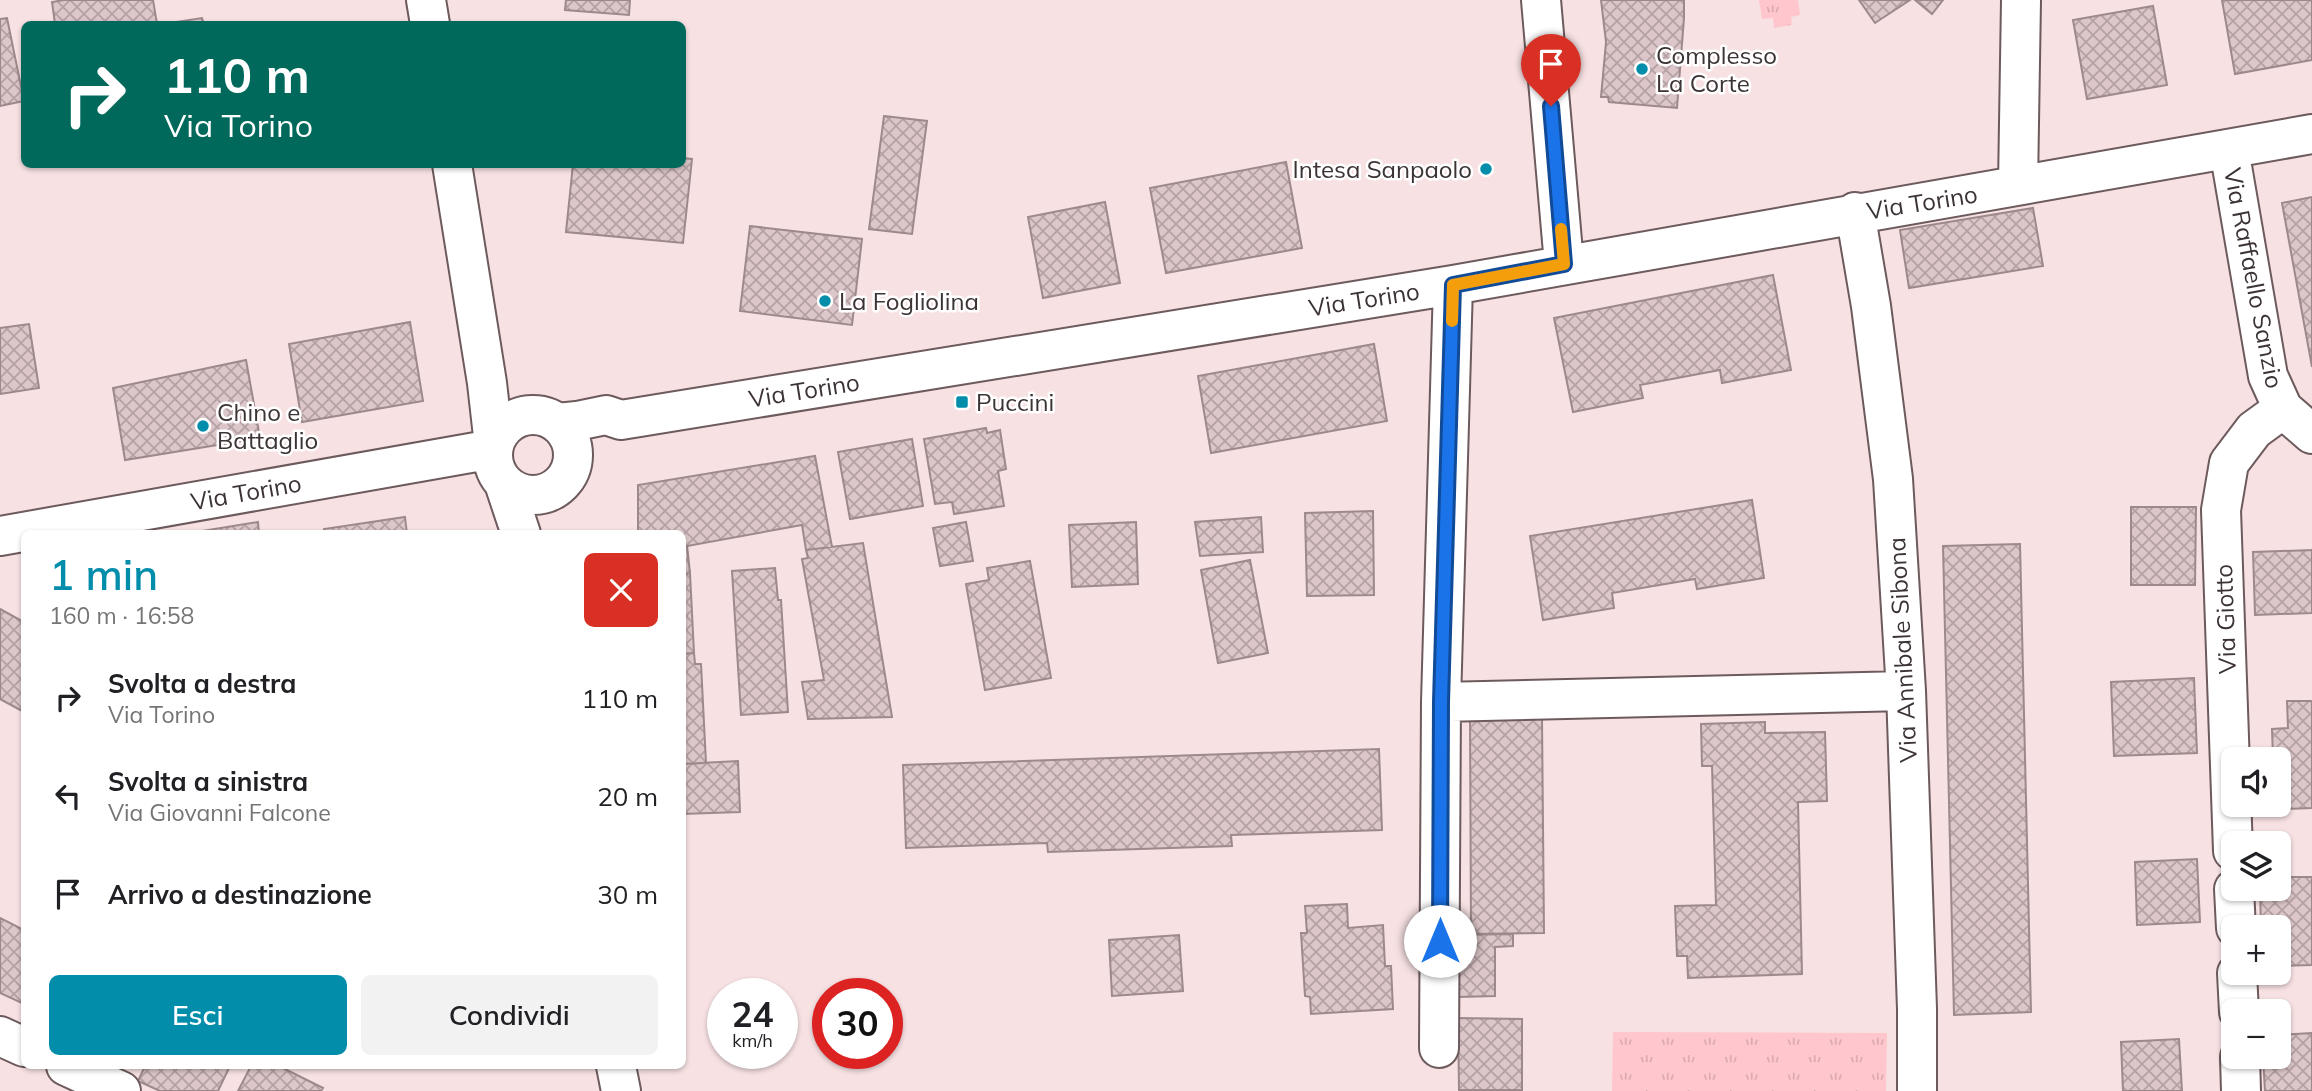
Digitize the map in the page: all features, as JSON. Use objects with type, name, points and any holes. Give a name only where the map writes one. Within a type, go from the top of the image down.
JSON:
[{"type":"street","points":[[426,0],[430,21]]},
{"type":"street","points":[[1541,0],[1564,264]]},
{"type":"street","points":[[2018,186],[2021,0]]},
{"type":"street","name":"Via Torino","points":[[557,423],[606,415],[621,420],[1453,285],[1855,212],[2312,134]]},
{"type":"street","name":"Via Raffaello Sanzio","points":[[2229,149],[2269,376],[2283,409],[2312,434]]},
{"type":"street","points":[[453,168],[497,459],[520,530]]},
{"type":"street","name":"Via Annibale Sibona","points":[[1855,212],[1871,306],[1893,479],[1906,691],[1917,1009],[1917,1091]]},
{"type":"street","points":[[1439,1048],[1441,702],[1453,285]]},
{"type":"street","points":[[487,383],[520,417]]},
{"type":"street","name":"Via Giotto","points":[[2232,831],[2221,510],[2229,463],[2254,430],[2283,409]]},
{"type":"street","points":[[534,530],[563,479],[573,456],[571,443],[566,432],[557,423],[533,415],[520,417],[500,432],[497,459],[514,491],[541,495],[563,479],[621,420]]},
{"type":"street","name":"Via Torino","points":[[39,530],[497,459]]},
{"type":"street","name":"Via Torino","points":[[0,536],[21,533]]},
{"type":"street","points":[[1441,702],[1906,691]]},
{"type":"street","points":[[0,1035],[21,1046]]},
{"type":"street","points":[[73,1069],[121,1091]]},
{"type":"street","points":[[617,1069],[621,1091]]},
{"type":"street","points":[[2240,1069],[2241,1091]]},
{"type":"green space","points":[[1759,0],[1798,0],[1800,15],[1791,17],[1792,25],[1774,28],[1773,18],[1762,19]]},
{"type":"green space","points":[[1613,1032],[1887,1033],[1886,1091],[1612,1091]]},
{"type":"building","points":[[153,0],[156,21],[55,21],[52,2]]},
{"type":"building","points":[[566,0],[630,0],[629,15],[565,10]]},
{"type":"building","name":"Complesso La Corte","points":[[1601,0],[1684,0],[1677,108],[1609,102],[1608,97],[1601,97],[1606,42]]},
{"type":"building","points":[[1859,0],[1910,0],[1875,23]]},
{"type":"building","points":[[1915,0],[1943,0],[1932,14]]},
{"type":"building","points":[[2222,0],[2312,0],[2312,60],[2235,74]]},
{"type":"building","points":[[2153,6],[2167,85],[2087,99],[2073,20]]},
{"type":"building","points":[[7,18],[21,86],[21,102],[0,106],[0,19]]},
{"type":"building","points":[[202,18],[203,21],[182,21]]},
{"type":"building","points":[[884,116],[927,121],[912,234],[869,229]]},
{"type":"building","points":[[686,158],[692,159],[683,243],[566,232],[573,168],[686,168]]},
{"type":"building","points":[[1286,162],[1302,248],[1166,273],[1150,188]]},
{"type":"building","points":[[2312,197],[2312,367],[2282,203]]},
{"type":"building","points":[[1105,202],[1120,283],[1043,298],[1028,217]]},
{"type":"building","points":[[2033,208],[2043,266],[1909,288],[1900,230]]},
{"type":"building","points":[[750,226],[862,239],[852,325],[740,311]]},
{"type":"building","points":[[1773,275],[1791,370],[1722,383],[1720,370],[1640,385],[1643,398],[1573,412],[1554,318]]},
{"type":"building","points":[[410,322],[423,401],[302,422],[289,344]]},
{"type":"building","points":[[29,324],[39,388],[0,394],[0,328]]},
{"type":"building","points":[[1374,344],[1387,421],[1211,453],[1198,376]]},
{"type":"building","points":[[246,360],[260,438],[125,460],[113,388]]},
{"type":"building","points":[[986,428],[987,433],[1000,430],[1006,469],[998,471],[1004,506],[954,514],[952,502],[935,504],[924,439]]},
{"type":"building","points":[[912,439],[923,506],[850,519],[838,452]]},
{"type":"building","points":[[815,456],[832,547],[806,550],[802,525],[687,546],[690,573],[686,574],[686,530],[638,530],[638,485]]},
{"type":"building","points":[[1752,500],[1764,578],[1697,589],[1695,579],[1612,593],[1614,608],[1543,620],[1530,536]]},
{"type":"building","points":[[2131,507],[2196,507],[2195,585],[2131,585]]},
{"type":"building","points":[[1373,511],[1374,595],[1307,596],[1305,513]]},
{"type":"building","points":[[405,517],[407,530],[324,530]]},
{"type":"building","points":[[1261,517],[1263,552],[1200,556],[1195,522]]},
{"type":"building","points":[[258,522],[259,530],[209,530]]},
{"type":"building","points":[[966,522],[973,561],[940,566],[933,528]]},
{"type":"building","points":[[1136,522],[1138,584],[1072,587],[1069,525]]},
{"type":"building","points":[[863,543],[892,717],[808,719],[802,682],[824,680],[802,559],[808,558],[806,550]]},
{"type":"building","points":[[2020,544],[2031,1012],[1954,1015],[1943,546]]},
{"type":"building","points":[[2312,550],[2312,613],[2255,615],[2253,552]]},
{"type":"building","points":[[1250,560],[1268,653],[1218,663],[1201,570]]},
{"type":"building","points":[[1030,561],[1051,678],[985,690],[966,584],[989,580],[987,568]]},
{"type":"building","points":[[775,568],[778,600],[781,600],[788,712],[741,715],[732,571]]},
{"type":"building","points":[[690,573],[694,653],[686,654],[686,574]]},
{"type":"building","points":[[0,609],[21,620],[21,710],[0,699]]},
{"type":"building","points":[[694,653],[695,664],[701,664],[706,763],[686,764],[686,654]]},
{"type":"building","points":[[2194,678],[2197,753],[2114,756],[2111,682]]},
{"type":"building","points":[[2287,701],[2312,701],[2312,808],[2291,809],[2291,747],[2273,747],[2272,729],[2288,728]]},
{"type":"building","points":[[1542,718],[1544,933],[1471,934],[1470,719]]},
{"type":"building","points":[[1765,722],[1765,733],[1825,732],[1827,801],[1798,802],[1802,974],[1688,978],[1687,956],[1677,956],[1675,906],[1716,905],[1712,766],[1702,766],[1701,724]]},
{"type":"building","points":[[1379,749],[1382,830],[1231,835],[1232,846],[1048,852],[1047,843],[906,848],[903,765]]},
{"type":"building","points":[[738,761],[740,812],[686,814],[686,764]]},
{"type":"building","points":[[2197,859],[2200,922],[2137,925],[2135,862]]},
{"type":"building","points":[[2291,877],[2312,877],[2312,965],[2291,966],[2291,915],[2261,915],[2260,901],[2291,901]]},
{"type":"building","points":[[1347,904],[1348,928],[1383,925],[1385,966],[1391,966],[1393,1009],[1311,1014],[1310,997],[1305,996],[1301,933],[1307,933],[1305,906]]},
{"type":"building","points":[[0,918],[21,928],[21,1003],[0,993]]},
{"type":"building","points":[[1513,934],[1513,946],[1495,947],[1495,996],[1459,997],[1458,935]]},
{"type":"building","points":[[1179,935],[1183,991],[1112,996],[1109,940]]},
{"type":"building","points":[[1458,1018],[1522,1019],[1522,1090],[1459,1090]]},
{"type":"building","points":[[2312,1033],[2312,1091],[2265,1091],[2264,1069],[2291,1069],[2291,1034]]},
{"type":"building","points":[[2179,1039],[2182,1091],[2123,1091],[2121,1042]]},
{"type":"building","points":[[144,1069],[229,1069],[218,1091],[160,1091],[138,1081]]},
{"type":"building","points":[[249,1069],[285,1069],[323,1088],[321,1091],[238,1091]]},
{"type":"slow traffic","points":[[1452,321],[1453,285],[1564,264],[1561,229]]},
{"type":"place","name":"Complesso La Corte","points":[[1642,69]]},
{"type":"place","name":"Intesa Sanpaolo","points":[[1486,169]]},
{"type":"place","name":"La Fogliolina","points":[[825,301]]},
{"type":"place","name":"Puccini","points":[[962,402]]},
{"type":"place","name":"Chino e Battaglio","points":[[203,426]]},
{"type":"route","points":[[1440,941],[1441,702],[1453,285],[1564,264],[1551,106]]}]
